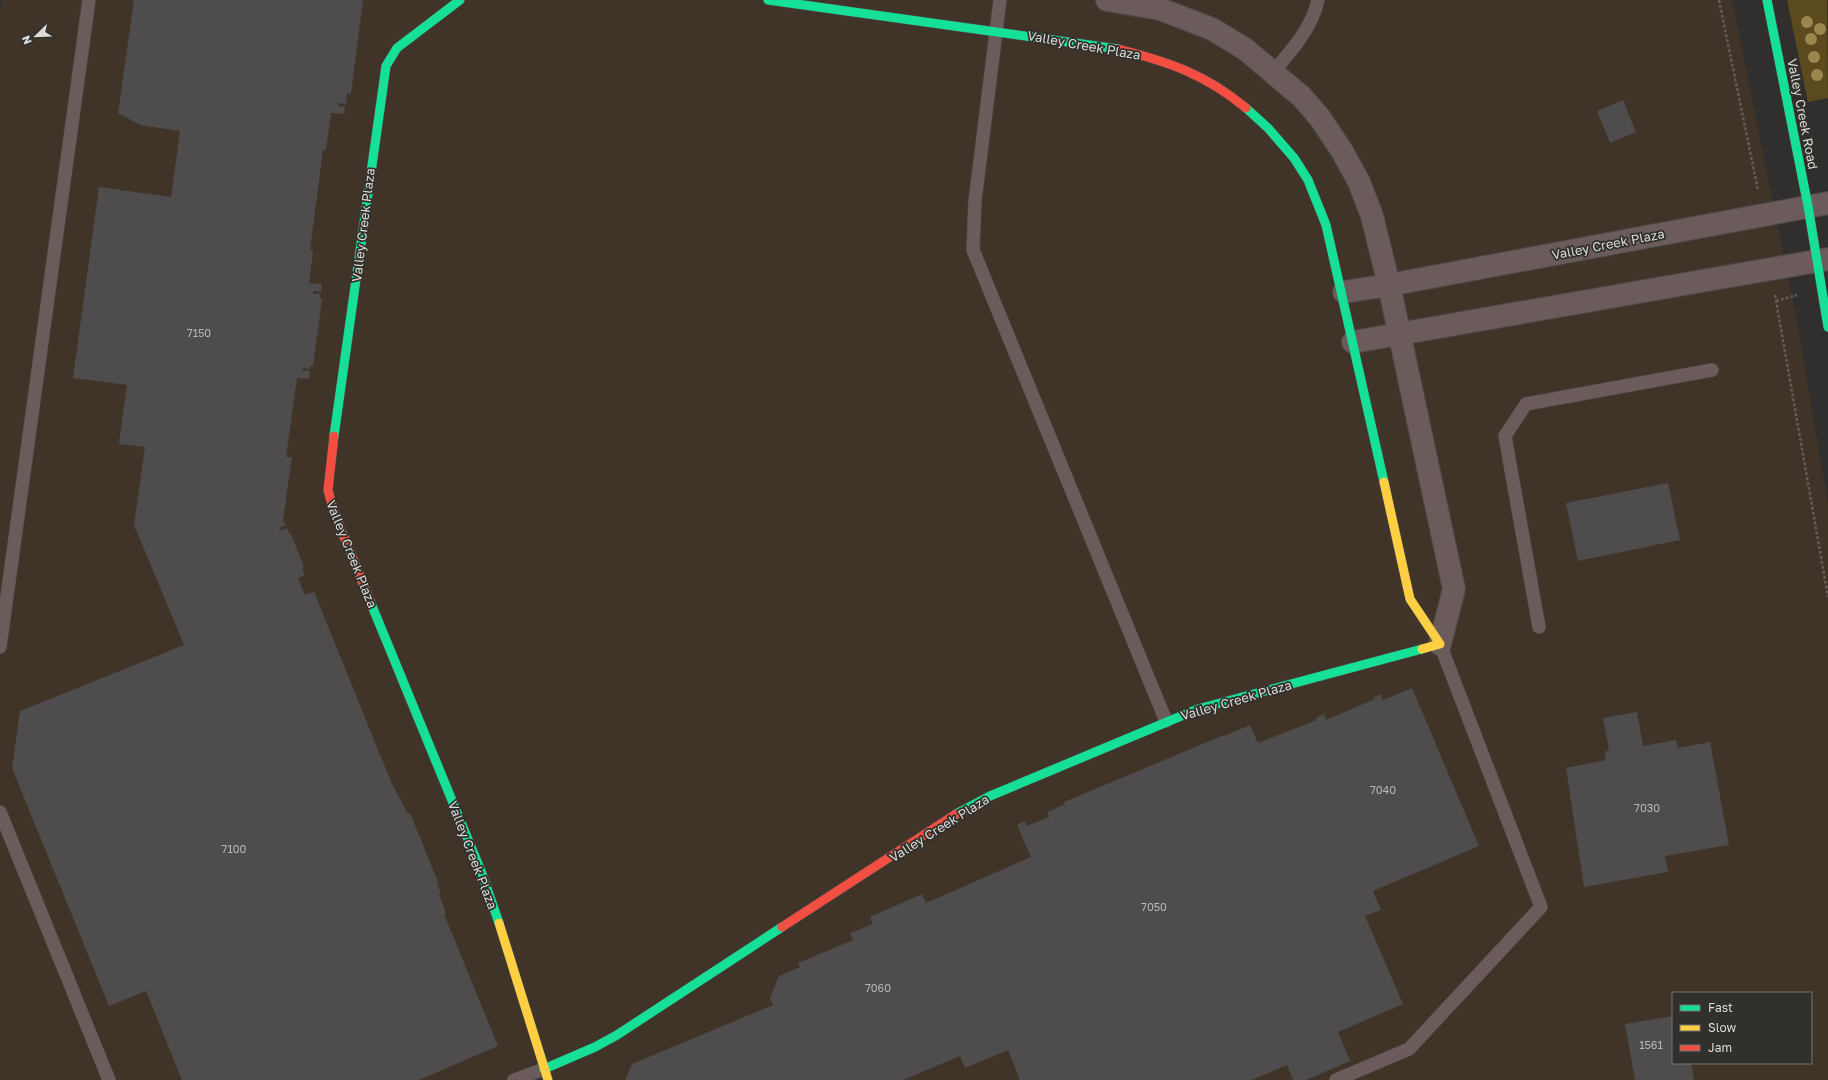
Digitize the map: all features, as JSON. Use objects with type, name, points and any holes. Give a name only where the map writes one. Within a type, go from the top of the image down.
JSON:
[{"type":"street","name":"Valley Creek Plaza","points":[[460,0],[397,48],[386,66],[328,472],[328,490],[334,512],[483,877],[508,952],[532,1035],[546,1074],[615,1036],[974,804],[1198,708],[1440,644],[1410,599],[1353,342],[1344,292],[1329,232],[1320,207],[1304,173],[1279,141],[1249,110],[1220,88],[1190,72],[1154,57],[1112,47],[768,0]]},
{"type":"street","points":[[1107,0],[1160,9],[1212,29],[1245,49],[1302,97],[1320,118],[1342,151],[1359,182],[1372,216],[1389,285],[1454,589],[1440,644]]},
{"type":"street","name":"Valley Creek Road","points":[[1767,0],[1818,204],[1828,327]]},
{"type":"street","name":"Valley Creek Plaza","points":[[1344,292],[1389,285],[1818,204]]},
{"type":"street","points":[[1353,342],[1822,260]]},
{"type":"lane","points":[[0,647],[89,0]]},
{"type":"lane","points":[[1000,0],[975,201],[973,250],[1166,721]]},
{"type":"lane","points":[[1273,72],[1306,30],[1318,0]]},
{"type":"lane","points":[[1539,627],[1505,436],[1526,404],[1712,370]]},
{"type":"lane","points":[[1336,1080],[1409,1049],[1541,907],[1440,644]]},
{"type":"lane","points":[[0,812],[109,1080]]},
{"type":"lane","points":[[514,1080],[546,1074]]},
{"type":"path","points":[[1719,0],[1752,158]]},
{"type":"path","points":[[1776,301],[1828,597]]},
{"type":"shaded area","points":[[2,0],[1732,0],[1800,339],[1828,504],[1828,1080],[0,1080],[0,17]]},
{"type":"shaded area","points":[[1787,0],[1827,0],[1828,98],[1808,102]]},
{"type":"building","points":[[134,0],[363,0],[351,94],[347,93],[346,104],[339,103],[338,106],[345,107],[344,114],[331,113],[326,150],[323,150],[310,250],[313,251],[309,283],[322,284],[321,292],[313,291],[313,294],[320,294],[319,298],[322,299],[313,366],[310,366],[310,369],[303,368],[302,370],[310,371],[309,379],[297,378],[286,457],[292,457],[283,520],[286,525],[279,528],[280,531],[287,528],[290,535],[291,534],[304,567],[302,568],[305,575],[298,578],[305,595],[314,592],[392,784],[408,814],[410,813],[438,882],[437,883],[441,893],[439,894],[446,913],[444,914],[498,1046],[419,1080],[182,1080],[146,991],[109,1006],[12,768],[20,711],[184,645],[134,525],[145,447],[119,444],[127,385],[73,378],[99,187],[171,197],[180,131],[140,125],[118,113]]},
{"type":"building","points":[[1623,100],[1636,132],[1610,143],[1597,111]]},
{"type":"building","points":[[1668,483],[1680,540],[1578,561],[1566,503]]},
{"type":"building","points":[[1412,688],[1479,846],[1373,891],[1381,910],[1365,916],[1403,1004],[1338,1032],[1350,1061],[1306,1080],[1293,1080],[1287,1065],[1252,1080],[1020,1080],[1008,1050],[965,1068],[960,1056],[903,1080],[625,1080],[632,1064],[773,1005],[770,998],[779,976],[800,967],[798,963],[853,940],[850,933],[873,924],[870,917],[922,894],[926,903],[1031,857],[1017,825],[1025,821],[1027,826],[1049,817],[1047,812],[1065,804],[1064,802],[1250,725],[1258,743],[1317,720],[1316,718],[1324,714],[1326,720],[1375,699],[1374,697],[1380,694],[1383,700]]},
{"type":"building","points":[[1637,712],[1643,746],[1676,740],[1678,748],[1710,742],[1729,845],[1665,856],[1668,872],[1584,887],[1566,768],[1606,760],[1605,752],[1609,750],[1603,718]]},
{"type":"building","points":[[1672,1016],[1672,1064],[1691,1064],[1694,1080],[1635,1080],[1625,1024]]},
{"type":"traffic: fast","points":[[334,436],[386,66],[397,48],[460,0]]},
{"type":"traffic: fast","points":[[768,0],[1118,49]]},
{"type":"traffic: fast","points":[[1767,0],[1808,206],[1828,327]]},
{"type":"traffic: fast","points":[[1246,108],[1268,128],[1294,158],[1308,180],[1326,225],[1384,482]]},
{"type":"traffic: fast","points":[[370,601],[481,871],[499,923]]},
{"type":"traffic: fast","points":[[956,814],[990,796],[1198,709],[1422,649]]},
{"type":"traffic: fast","points":[[544,1069],[595,1047],[617,1035],[782,927]]},
{"type":"traffic: slow","points":[[1384,482],[1410,599],[1440,644],[1422,649]]},
{"type":"traffic: slow","points":[[499,923],[548,1080]]},
{"type":"traffic: jam","points":[[1118,49],[1170,64],[1186,71],[1216,86],[1246,108]]},
{"type":"traffic: jam","points":[[334,436],[328,490],[334,512],[370,601]]},
{"type":"traffic: jam","points":[[782,927],[956,814]]}]
